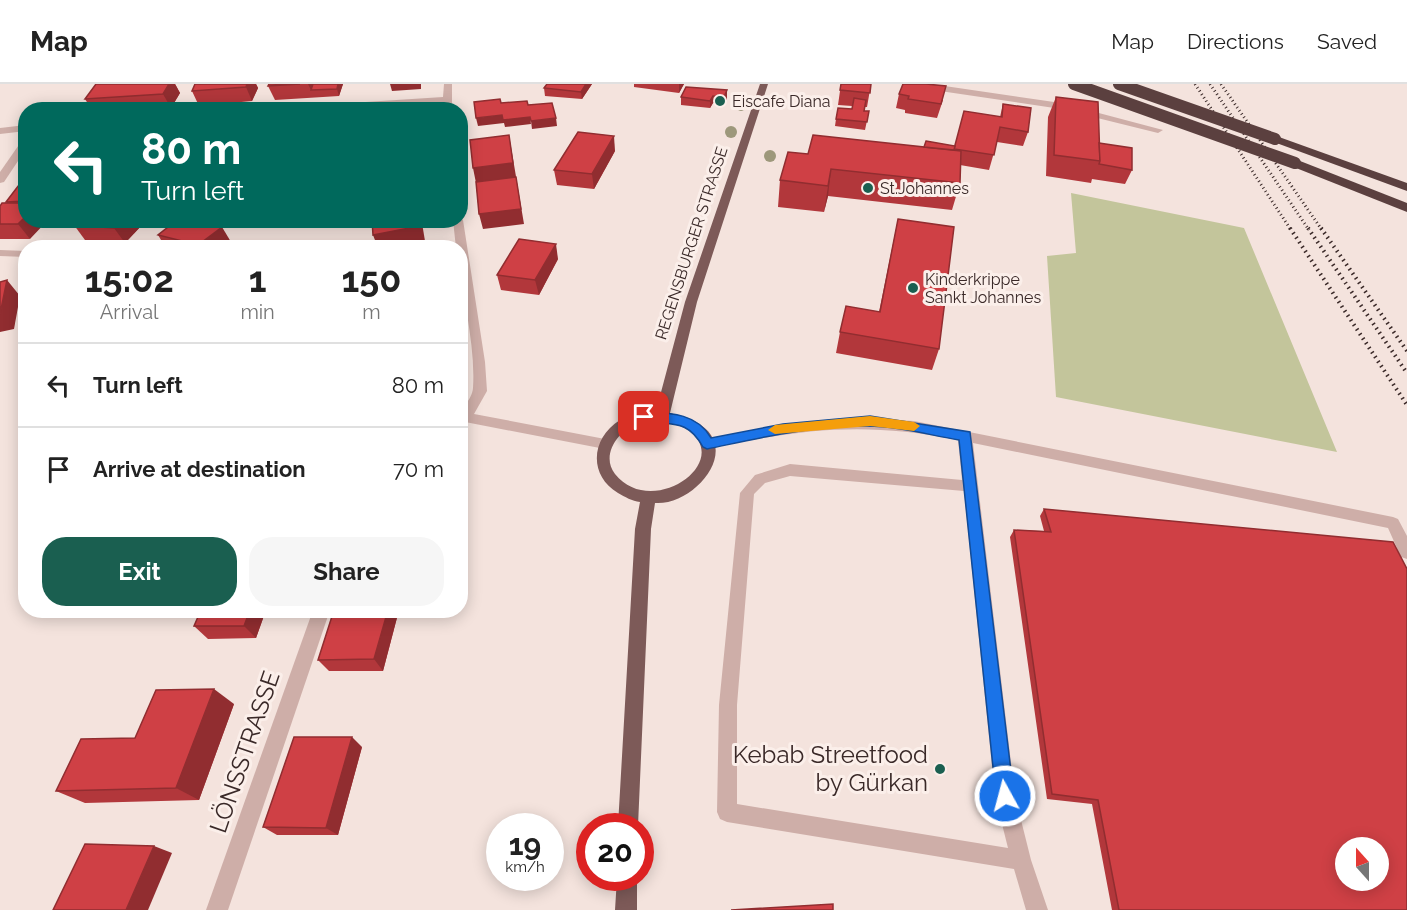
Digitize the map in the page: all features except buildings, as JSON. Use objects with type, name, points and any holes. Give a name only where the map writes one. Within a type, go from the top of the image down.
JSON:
[{"type":"highway","points":[[1074,84],[1295,163],[1407,208]]},
{"type":"highway","points":[[1119,84],[1407,188]]},
{"type":"main road","name":"REGENSBURGER STRASSE","points":[[662,416],[693,295],[764,84]]},
{"type":"main road","points":[[662,416],[691,425],[702,434],[707,444],[709,458],[705,471],[696,483],[666,497],[648,497],[626,491],[609,479],[602,462],[605,444],[614,432],[628,422],[644,417],[662,416]]},
{"type":"main road","points":[[629,813],[642,541],[648,497]]},
{"type":"main road","points":[[626,910],[627,891]]},
{"type":"street","points":[[447,102],[448,84]]},
{"type":"street","points":[[913,84],[1061,106],[1158,130]]},
{"type":"street","points":[[0,130],[18,129]]},
{"type":"street","points":[[0,180],[18,153]]},
{"type":"street","points":[[0,253],[18,254]]},
{"type":"street","points":[[468,288],[479,362],[480,392],[468,410]]},
{"type":"street","points":[[468,418],[605,444]]},
{"type":"street","points":[[707,444],[783,428],[870,421],[965,436],[1393,523],[1407,552]]},
{"type":"street","points":[[965,436],[1005,796],[1021,860],[1037,910]]},
{"type":"street","points":[[969,486],[790,470],[769,474],[755,481],[750,488],[728,705],[727,812],[1021,860]]},
{"type":"street","name":"LÖNSSTRASSE","points":[[217,910],[319,618]]},
{"type":"green space","points":[[1071,193],[1244,228],[1337,452],[1056,397],[1047,256],[1076,253]]},
{"type":"railway","points":[[1195,84],[1291,230]]},
{"type":"railway","points":[[1210,84],[1309,230]]},
{"type":"railway","points":[[1221,84],[1322,230]]},
{"type":"railway","points":[[1290,228],[1407,405]]},
{"type":"railway","points":[[1308,228],[1407,373]]},
{"type":"railway","points":[[1321,228],[1407,351]]},
{"type":"slow traffic","points":[[775,430],[802,425],[870,421],[914,426]]},
{"type":"place","name":"Eiscafe Diana","points":[[720,101]]},
{"type":"place","name":"St.Johannes","points":[[868,188]]},
{"type":"place","name":"Kinderkrippe Sankt Johannes","points":[[913,288]]},
{"type":"place","name":"Kebab Streetfood by Gürkan","points":[[940,769]]},
{"type":"route","points":[[644,417],[677,418],[702,434],[707,444],[802,425],[870,421],[914,426],[965,436],[1005,796]]}]
